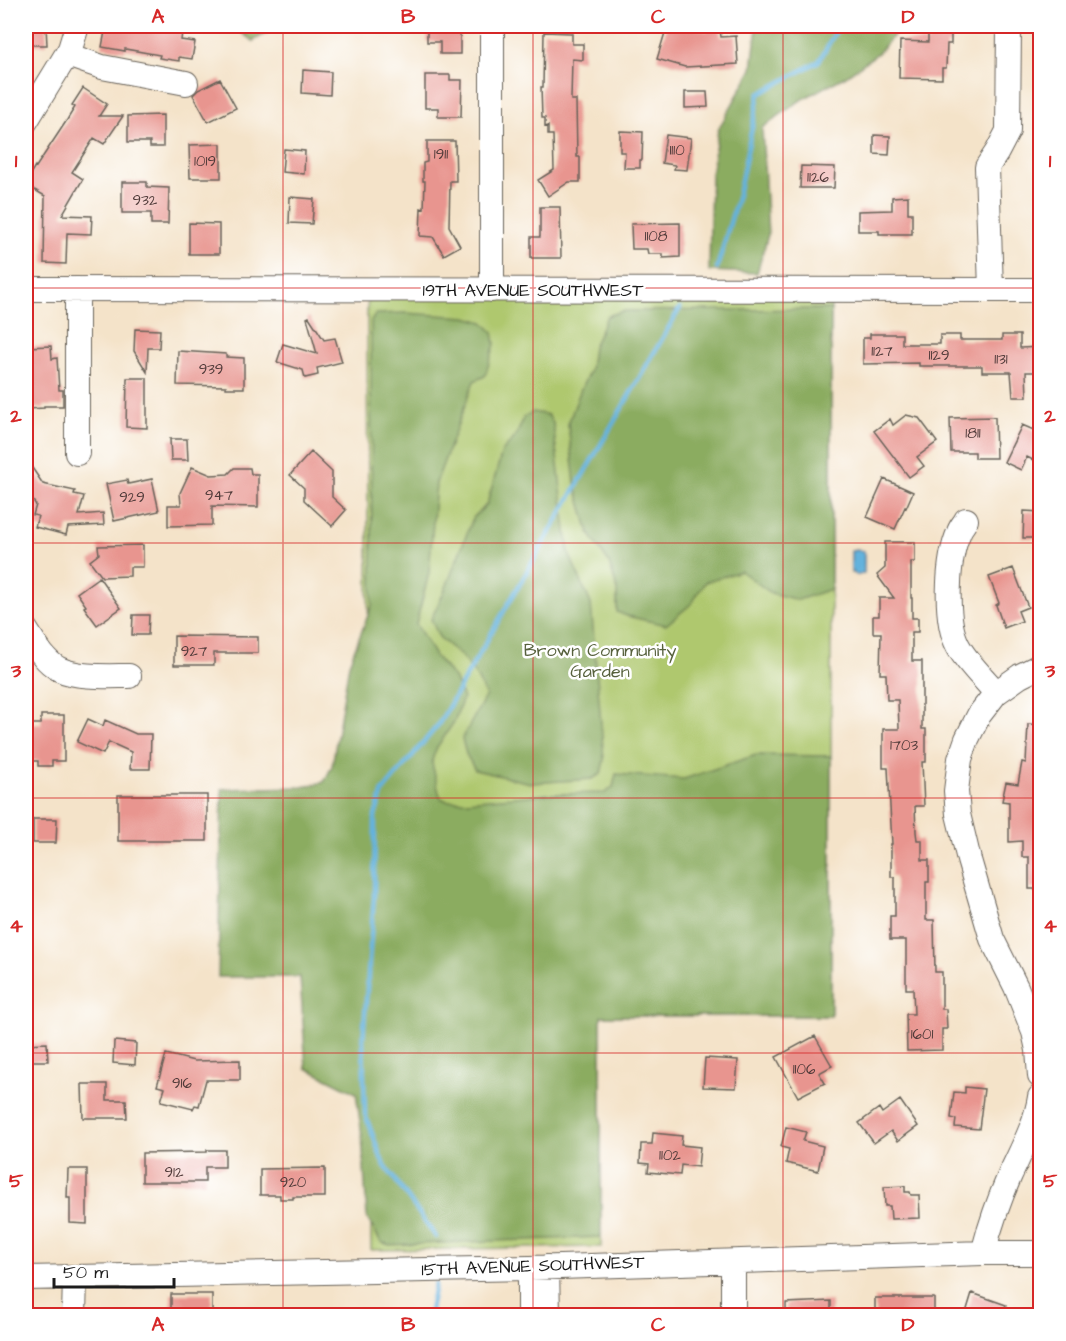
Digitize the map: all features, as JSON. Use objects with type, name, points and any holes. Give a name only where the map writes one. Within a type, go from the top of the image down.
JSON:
[{"type":"street","points":[[26,121],[67,55],[77,26]]},
{"type":"street","points":[[492,26],[492,290]]},
{"type":"street","points":[[991,290],[987,167],[998,152],[1008,131],[1009,26]]},
{"type":"street","points":[[67,55],[102,67],[186,83]]},
{"type":"street","name":"19TH AVENUE SOUTHWEST","points":[[26,289],[1041,290]]},
{"type":"street","points":[[77,289],[77,453]]},
{"type":"street","points":[[966,520],[959,531],[954,549],[950,586],[952,633],[967,660],[996,693]]},
{"type":"street","points":[[26,630],[43,655],[60,669],[96,676],[129,676]]},
{"type":"street","points":[[1041,666],[1020,676],[996,693],[979,716],[966,739],[960,759],[956,790],[958,814],[969,860],[992,939],[1016,987],[1034,1032],[1041,1076]]},
{"type":"street","points":[[983,1253],[991,1222],[1035,1121],[1041,1097]]},
{"type":"street","name":"15TH AVENUE SOUTHWEST","points":[[26,1278],[1041,1253]]},
{"type":"street","points":[[733,1262],[733,1316]]},
{"type":"street","points":[[530,1316],[538,1267]]},
{"type":"street","points":[[538,1267],[548,1316]]},
{"type":"street","points":[[74,1316],[75,1277]]},
{"type":"green space","points":[[232,26],[279,26],[253,41]]},
{"type":"green space","points":[[757,26],[902,26],[878,53],[846,76],[801,100],[762,128],[768,235],[757,273],[709,271],[711,175],[718,130],[752,69]]},
{"type":"green space","name":"Brown Community Garden","points":[[369,289],[831,290],[831,1016],[601,1016],[601,1247],[371,1250],[367,309]]},
{"type":"green space","points":[[831,309],[831,589],[798,600],[771,593],[741,571],[705,582],[691,604],[666,625],[617,612],[617,588],[609,563],[589,533],[575,483],[568,424],[590,370],[593,347],[607,316],[623,311]]},
{"type":"green space","points":[[405,313],[466,317],[483,322],[493,332],[495,344],[485,376],[474,381],[436,483],[429,573],[416,624],[435,656],[454,678],[463,698],[454,722],[433,757],[432,763],[441,798],[447,801],[466,801],[549,794],[605,793],[613,787],[616,774],[684,779],[756,755],[831,756],[831,1016],[601,1016],[601,1237],[389,1245],[381,1242],[367,1218],[362,1136],[356,1093],[306,1068],[300,977],[218,977],[222,789],[302,787],[324,782],[332,766],[349,664],[372,605],[371,321],[376,314]]},
{"type":"green space","points":[[533,412],[548,415],[553,423],[568,547],[591,604],[604,760],[601,774],[592,779],[531,783],[475,770],[466,754],[462,739],[486,695],[475,674],[462,657],[439,637],[431,619],[473,518],[487,504],[502,452],[516,436],[524,417]]},
{"type":"water","points":[[851,551],[864,551],[864,573],[856,575],[851,573]]},
{"type":"building","points":[[26,26],[46,26],[47,45],[26,45]]},
{"type":"building","points":[[106,26],[178,26],[182,33],[181,40],[195,42],[192,59],[179,57],[179,61],[159,58],[160,55],[102,47]]},
{"type":"building","points":[[427,26],[457,26],[457,32],[460,33],[460,54],[440,54],[440,42],[427,42]]},
{"type":"building","points":[[667,26],[689,26],[705,31],[720,30],[721,37],[736,36],[738,64],[685,67],[657,59]]},
{"type":"building","points":[[928,26],[951,26],[951,44],[947,44],[946,68],[942,68],[942,79],[899,78],[900,41],[928,42]]},
{"type":"building","points":[[544,32],[572,33],[572,44],[583,44],[583,60],[572,59],[571,100],[576,100],[580,182],[569,182],[548,196],[538,180],[554,170],[553,135],[548,135],[548,126],[545,127],[545,118],[542,118]]},
{"type":"building","points":[[303,70],[331,72],[330,95],[302,93]]},
{"type":"building","points":[[425,75],[450,75],[450,80],[462,80],[461,117],[438,117],[438,108],[425,108]]},
{"type":"building","points":[[220,79],[236,108],[208,122],[193,95]]},
{"type":"building","points":[[83,88],[107,104],[99,116],[123,116],[104,144],[94,138],[72,172],[83,179],[62,215],[92,216],[91,234],[67,233],[66,264],[44,263],[45,196],[26,185],[26,181],[75,107],[72,105]]},
{"type":"building","points":[[685,92],[707,92],[708,107],[685,108]]},
{"type":"building","points":[[163,115],[163,147],[150,147],[150,142],[128,142],[128,116]]},
{"type":"building","points":[[620,131],[643,132],[640,168],[624,168],[625,152],[620,152]]},
{"type":"building","points":[[666,135],[691,138],[687,170],[674,169],[675,165],[662,163]]},
{"type":"building","points":[[874,135],[890,136],[889,155],[874,154]]},
{"type":"building","points":[[427,141],[455,141],[456,181],[450,181],[449,226],[460,246],[444,255],[433,237],[420,236],[421,208],[424,209],[423,163],[427,162]]},
{"type":"building","points":[[221,144],[221,178],[190,178],[189,145]]},
{"type":"building","points":[[284,149],[305,151],[304,174],[282,172]]},
{"type":"building","points":[[801,166],[835,167],[834,188],[800,188]]},
{"type":"building","points":[[122,182],[147,182],[147,187],[169,188],[168,224],[151,224],[151,213],[122,213]]},
{"type":"building","points":[[908,196],[908,213],[912,213],[912,234],[879,234],[879,231],[858,231],[858,211],[892,210],[892,197]]},
{"type":"building","points":[[290,197],[314,199],[312,224],[289,223]]},
{"type":"building","points":[[540,207],[560,207],[561,258],[531,258],[531,237],[540,237]]},
{"type":"building","points":[[189,223],[219,224],[219,254],[189,254]]},
{"type":"building","points":[[680,223],[680,257],[663,258],[663,254],[648,254],[647,249],[632,249],[631,224]]},
{"type":"building","points":[[309,317],[324,340],[335,338],[342,362],[317,368],[318,375],[305,378],[303,370],[277,362],[283,344],[317,354],[307,318]]},
{"type":"building","points":[[135,329],[160,330],[159,348],[148,348],[147,372],[134,351]]},
{"type":"building","points":[[870,334],[902,334],[902,344],[940,344],[940,335],[960,335],[960,340],[1002,340],[1002,335],[1020,335],[1020,348],[1041,347],[1041,372],[1026,372],[1027,397],[1013,397],[1011,372],[982,372],[982,366],[919,366],[919,363],[863,364],[863,338],[870,338]]},
{"type":"building","points":[[51,346],[52,359],[57,358],[59,390],[63,390],[63,406],[28,409],[26,347]]},
{"type":"building","points":[[178,351],[226,354],[226,357],[244,358],[244,388],[177,385]]},
{"type":"building","points":[[127,378],[147,378],[147,428],[126,427]]},
{"type":"building","points":[[906,415],[919,418],[937,442],[917,457],[924,466],[909,477],[874,431],[890,419],[893,425]]},
{"type":"building","points":[[995,417],[996,458],[975,458],[975,452],[951,452],[950,418]]},
{"type":"building","points":[[1022,425],[1041,433],[1041,457],[1037,456],[1035,461],[1027,457],[1021,470],[1004,462]]},
{"type":"building","points":[[170,439],[187,439],[188,460],[171,460]]},
{"type":"building","points":[[311,452],[332,472],[332,497],[346,510],[332,526],[304,500],[304,488],[290,475]]},
{"type":"building","points":[[26,459],[43,484],[75,491],[74,494],[84,496],[79,515],[103,513],[104,525],[68,527],[66,535],[35,527],[38,516],[33,515],[36,505],[26,490]]},
{"type":"building","points":[[192,467],[211,475],[228,474],[234,468],[250,468],[251,474],[258,474],[258,507],[212,506],[212,525],[168,526],[168,505],[181,505],[180,493]]},
{"type":"building","points":[[152,479],[159,511],[114,521],[106,484],[127,480],[128,484]]},
{"type":"building","points":[[884,479],[913,492],[895,529],[867,517]]},
{"type":"building","points":[[1024,511],[1041,512],[1041,538],[1023,538]]},
{"type":"building","points":[[885,542],[915,542],[915,562],[911,562],[911,598],[912,618],[918,618],[918,632],[912,632],[912,661],[922,661],[922,729],[926,729],[926,762],[922,762],[924,806],[915,806],[916,832],[917,840],[922,840],[922,860],[929,860],[929,882],[926,882],[926,920],[934,920],[935,972],[942,972],[942,1009],[946,1009],[947,1029],[942,1029],[942,1050],[907,1051],[906,1014],[914,1014],[913,989],[906,989],[906,940],[890,940],[890,916],[895,916],[895,877],[891,877],[892,844],[888,768],[883,768],[883,729],[899,729],[898,700],[887,700],[886,674],[880,674],[881,633],[873,633],[873,616],[879,616],[879,598],[894,598],[877,575],[885,568]]},
{"type":"building","points":[[143,545],[143,567],[130,567],[130,576],[102,577],[90,561],[99,554],[98,546]]},
{"type":"building","points":[[1013,568],[1028,607],[1018,611],[1022,621],[1004,628],[996,605],[999,603],[989,577]]},
{"type":"building","points":[[99,577],[121,608],[97,625],[77,593]]},
{"type":"building","points":[[133,615],[149,615],[148,635],[132,635]]},
{"type":"building","points":[[174,636],[258,637],[258,653],[214,653],[214,665],[174,665]]},
{"type":"building","points":[[41,715],[64,715],[64,761],[52,761],[52,766],[38,766],[38,761],[26,761],[26,724],[41,724]]},
{"type":"building","points":[[88,719],[103,726],[105,720],[136,734],[151,734],[150,769],[130,769],[131,752],[109,742],[103,754],[77,742]]},
{"type":"building","points":[[1028,724],[1041,725],[1041,889],[1029,889],[1029,857],[1022,857],[1022,841],[1009,842],[1009,802],[1002,801],[1006,782],[1018,784],[1022,762],[1026,763]]},
{"type":"building","points":[[118,795],[207,795],[207,841],[118,841]]},
{"type":"building","points":[[33,819],[57,819],[56,843],[33,843]]},
{"type":"building","points":[[815,1036],[832,1066],[819,1073],[825,1083],[798,1097],[776,1057]]},
{"type":"building","points":[[114,1041],[136,1043],[135,1065],[113,1063]]},
{"type":"building","points":[[47,1043],[48,1061],[26,1061],[26,1044]]},
{"type":"building","points":[[166,1054],[194,1061],[240,1060],[240,1080],[206,1080],[199,1106],[195,1105],[193,1109],[161,1101],[165,1088],[157,1086]]},
{"type":"building","points":[[705,1058],[738,1060],[736,1088],[703,1087]]},
{"type":"building","points":[[82,1084],[107,1084],[107,1100],[126,1100],[127,1118],[83,1118]]},
{"type":"building","points":[[965,1087],[984,1089],[979,1129],[955,1127],[956,1119],[951,1118],[954,1092],[965,1093]]},
{"type":"building","points":[[900,1100],[918,1126],[898,1141],[891,1131],[874,1143],[859,1123],[879,1108],[882,1113]]},
{"type":"building","points":[[786,1127],[806,1132],[803,1141],[823,1146],[818,1171],[786,1163],[789,1149],[781,1147]]},
{"type":"building","points":[[653,1133],[682,1136],[681,1145],[700,1147],[698,1167],[681,1165],[680,1175],[648,1172],[649,1164],[640,1163],[641,1144],[652,1144]]},
{"type":"building","points":[[207,1150],[225,1150],[225,1167],[205,1167],[205,1182],[142,1182],[142,1153],[207,1152]]},
{"type":"building","points":[[325,1168],[325,1197],[280,1199],[280,1195],[260,1195],[260,1169]]},
{"type":"building","points":[[68,1169],[87,1169],[87,1224],[70,1223],[70,1198],[67,1198]]},
{"type":"building","points":[[905,1186],[905,1192],[919,1195],[920,1218],[891,1219],[890,1206],[885,1206],[884,1187]]},
{"type":"building","points":[[972,1293],[1006,1305],[1002,1316],[965,1316]]},
{"type":"building","points":[[171,1294],[212,1294],[212,1316],[171,1316]]},
{"type":"building","points":[[875,1298],[934,1298],[934,1316],[875,1316]]},
{"type":"building","points":[[831,1301],[831,1316],[786,1316],[786,1303]]},
{"type":"waterway","points":[[717,268],[738,195],[759,94],[819,61],[839,26]]},
{"type":"waterway","points":[[436,1237],[383,1163],[365,1114],[363,1040],[374,897],[375,816],[383,791],[438,725],[680,308]]},
{"type":"waterway","points":[[429,1316],[435,1284]]}]
